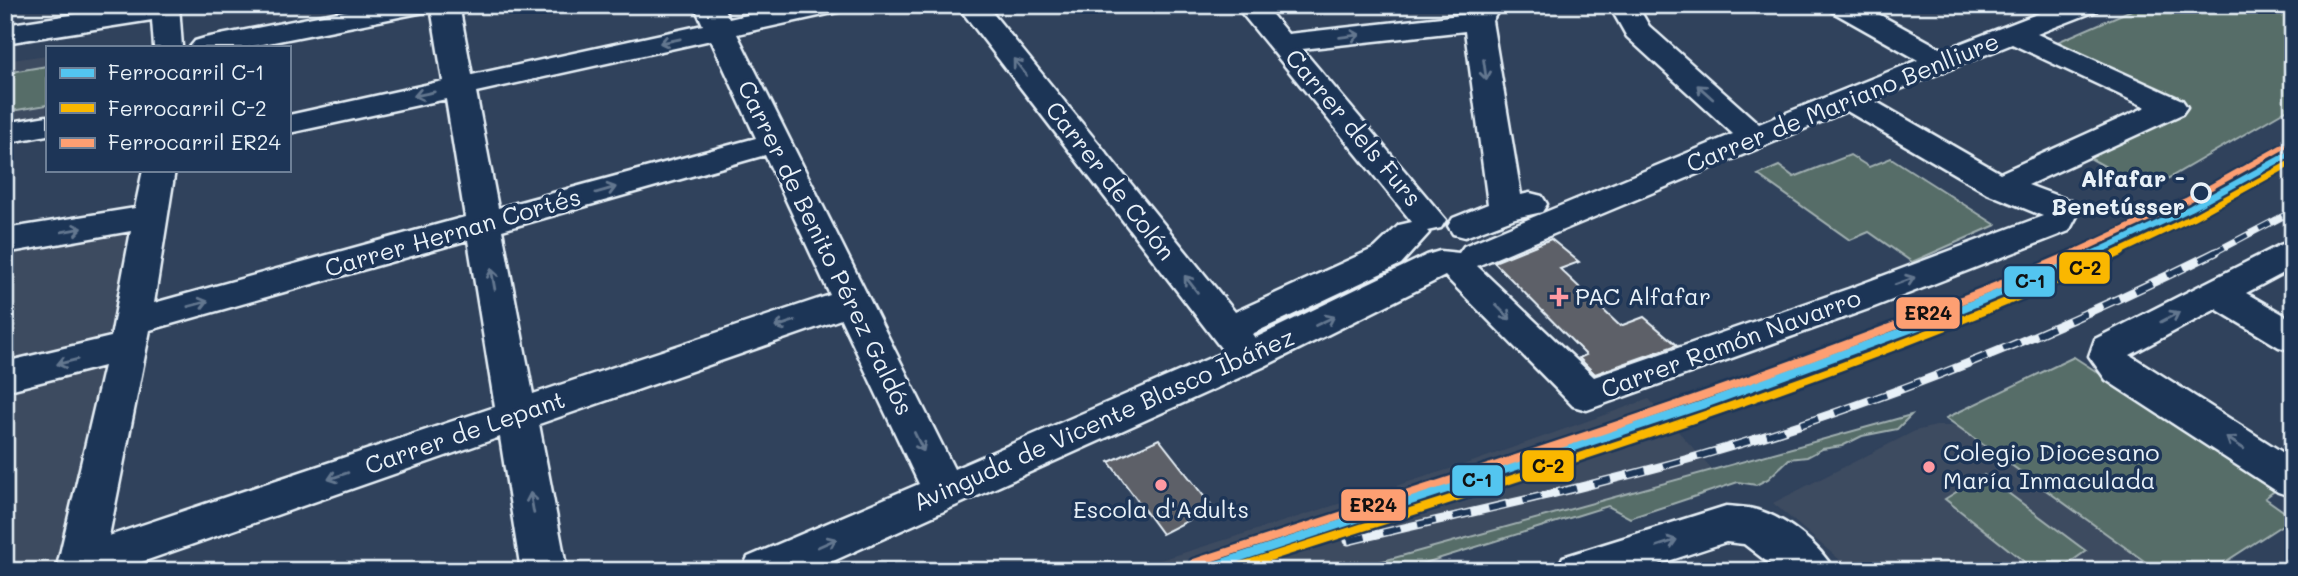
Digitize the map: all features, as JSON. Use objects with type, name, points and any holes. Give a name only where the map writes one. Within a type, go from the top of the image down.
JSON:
[{"type":"street","points":[[210,46],[419,5]]},
{"type":"street","points":[[444,5],[544,571]]},
{"type":"street","points":[[290,124],[460,86],[714,18],[832,5]]},
{"type":"street","name":"Carrer de Colón","points":[[971,5],[1249,357]]},
{"type":"street","name":"Carrer dels Furs","points":[[1249,5],[1282,43],[1420,227]]},
{"type":"street","points":[[1623,5],[1637,31],[1756,138]]},
{"type":"street","points":[[1840,5],[1941,61]]},
{"type":"street","name":"Carrer de Mariano Benlliure","points":[[1459,251],[1756,138],[1941,61],[2013,19],[2044,21],[2087,5]]},
{"type":"street","points":[[5,34],[165,7],[168,46]]},
{"type":"street","points":[[1282,43],[1478,13],[1506,209]]},
{"type":"street","name":"Carrer de Benito Pérez Galdós","points":[[714,18],[943,490]]},
{"type":"street","points":[[1849,99],[1999,186],[2171,107],[2013,19]]},
{"type":"street","points":[[5,133],[46,126]]},
{"type":"street","name":"Carrer Hernan Cortés","points":[[5,377],[130,334],[484,225],[773,143]]},
{"type":"street","points":[[80,567],[130,334],[159,172]]},
{"type":"street","name":"Carrer de Mariano Benlliure","points":[[1459,251],[1506,209],[1638,184]]},
{"type":"street","name":"Carrer Ramón Navarro","points":[[1459,251],[1587,395],[2047,229],[2057,223],[2059,209],[2041,199],[2023,197],[1999,186]]},
{"type":"street","points":[[5,241],[151,216]]},
{"type":"street","points":[[1420,227],[1450,220],[1459,251]]},
{"type":"street","name":"Avinguda de Vicente Blasco Ibáñez","points":[[1221,322],[1233,326],[1251,321],[1317,291],[1388,256],[1420,227]]},
{"type":"street","name":"Avinguda de Vicente Blasco Ibáñez","points":[[764,571],[1249,357],[1357,306],[1459,251]]},
{"type":"street","points":[[2293,253],[2109,349],[2108,356],[2120,370],[2293,480]]},
{"type":"street","points":[[2216,293],[2293,337]]},
{"type":"street","name":"Carrer de Lepant","points":[[80,567],[850,302]]},
{"type":"street","points":[[1578,571],[1726,524],[1753,527],[1779,544],[1811,571]]},
{"type":"shaded area","points":[[46,55],[46,116],[5,123],[5,61]]},
{"type":"shaded area","points":[[151,216],[79,571],[5,571],[5,241]]},
{"type":"shaded area","points":[[1649,399],[1712,469],[1347,571],[1126,571],[1475,461]]},
{"type":"shaded area","name":"Colegio Diocesano María Inmaculada","points":[[1936,426],[1957,426],[2158,571],[1853,571],[1773,503],[1915,431]]},
{"type":"green space","points":[[2143,5],[2293,5],[2293,106],[2148,190],[2075,150],[2173,96],[2055,43]]},
{"type":"green space","points":[[46,66],[46,105],[5,112],[5,73]]},
{"type":"green space","points":[[1850,155],[1869,167],[1891,158],[1996,225],[1912,262],[1869,232],[1850,240],[1758,175],[1779,166],[1794,177]]},
{"type":"green space","points":[[2074,357],[2277,489],[2265,498],[2293,518],[2211,571],[2158,571],[1946,418]]},
{"type":"green space","points":[[1911,415],[1897,429],[1862,436],[1842,446],[1822,449],[1807,457],[1789,459],[1768,479],[1756,485],[1738,482],[1630,518],[1608,506],[1399,571],[1347,571]]},
{"type":"green space","points":[[1984,475],[2086,551],[2058,571],[2036,571],[1945,499]]},
{"type":"building","name":"PAC Alfafar","points":[[1551,239],[1579,262],[1560,269],[1620,326],[1644,317],[1677,345],[1595,374],[1579,358],[1586,355],[1494,262]]},
{"type":"building","name":"Escola d'Adults","points":[[1159,439],[1213,508],[1162,534],[1109,462]]},
{"type":"railway","points":[[2213,253],[2293,211]]},
{"type":"railway","points":[[1348,541],[1568,490],[1765,436],[1962,366],[2090,311],[2216,252]]},
{"type":"rail line","name":"ER24","points":[[1194,563],[1615,426],[1920,316],[2028,273],[2134,226],[2186,201],[2288,144]]},
{"type":"rail line","name":"C-1","points":[[1198,571],[1619,433],[1924,324],[2032,281],[2138,234],[2293,152]]},
{"type":"rail line","name":"C-2","points":[[1226,571],[1636,437],[1933,330],[2039,288],[2142,242],[2243,191],[2293,162]]},
{"type":"place","name":"Alfafar - Benetússer","points":[[2201,193]]},
{"type":"place","name":"PAC Alfafar","points":[[1559,297]]},
{"type":"place","name":"Colegio Diocesano María Inmaculada","points":[[1929,467]]},
{"type":"place","name":"Escola d'Adults","points":[[1161,485]]}]
